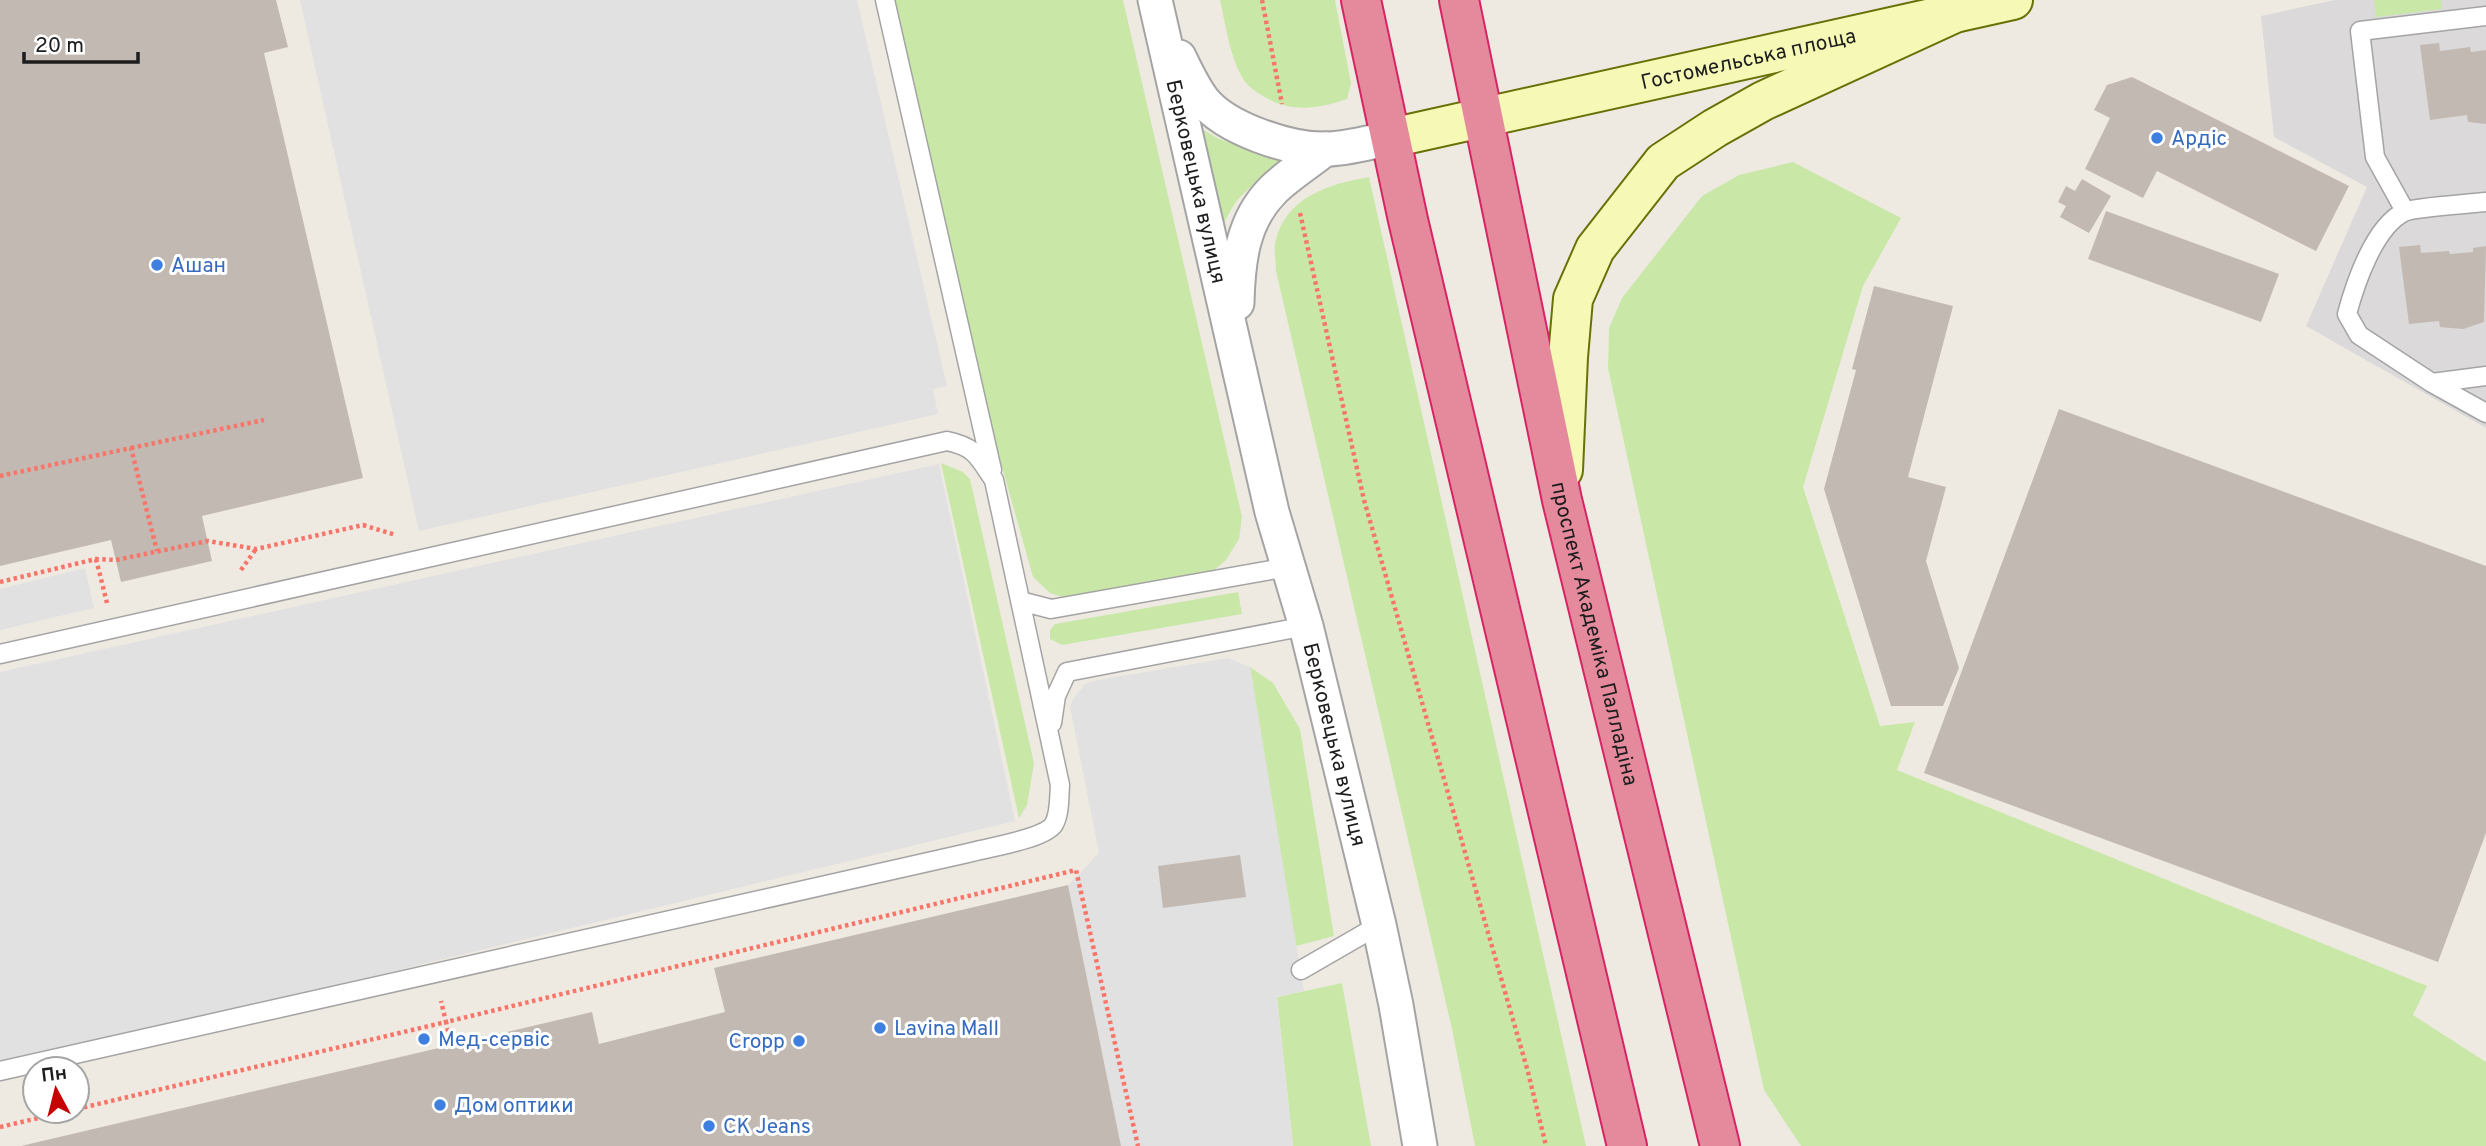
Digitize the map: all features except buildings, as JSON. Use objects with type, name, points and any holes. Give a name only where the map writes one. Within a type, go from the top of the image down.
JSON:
[{"type":"highway","points":[[1362,0],[1391,138],[1627,1146]]},
{"type":"highway","points":[[1459,0],[1483,118]]},
{"type":"highway","name":"проспект Академіка Палладіна","points":[[1483,118],[1562,500],[1720,1146]]},
{"type":"main road","name":"Гостомельська площа","points":[[1391,138],[2013,0]]},
{"type":"main road","points":[[1562,500],[1573,299],[1595,249],[1663,162],[1714,128],[1763,102],[1957,12]]},
{"type":"street","name":"Берковецька вулиця","points":[[1156,7],[1203,100],[1222,117],[1291,159]]},
{"type":"street","name":"Берковецька вулиця","points":[[1156,7],[1272,512],[1306,626],[1379,925],[1396,1005],[1420,1146]]},
{"type":"street","name":"Берковецька вулиця","points":[[1235,347],[1238,261],[1245,234],[1257,210],[1273,190],[1291,159],[1325,149],[1391,138]]},
{"type":"lane","points":[[0,1071],[968,853],[1042,834],[1053,826],[1059,804],[1060,785],[995,480],[885,0]]},
{"type":"lane","points":[[2405,211],[2375,157],[2360,31],[2486,16]]},
{"type":"lane","points":[[2486,202],[2405,211],[2378,235],[2353,289],[2347,314],[2358,335],[2432,383],[2486,413]]},
{"type":"lane","points":[[2432,383],[2486,376]]},
{"type":"lane","points":[[0,654],[932,444],[947,442],[966,445],[979,457],[995,480]]},
{"type":"lane","points":[[1020,601],[1051,609],[1288,567]]},
{"type":"lane","points":[[1050,740],[1056,696],[1067,672],[1306,626]]},
{"type":"lane","points":[[1301,970],[1379,925]]},
{"type":"path","points":[[1262,0],[1300,215],[1364,500],[1528,1072],[1546,1146]]},
{"type":"path","points":[[0,476],[264,420]]},
{"type":"path","points":[[131,448],[157,551]]},
{"type":"path","points":[[0,582],[96,559],[116,559],[208,541],[256,549],[363,525],[398,535]]},
{"type":"path","points":[[91,1106],[446,1023],[1076,870],[1139,1146]]},
{"type":"path","points":[[435,973],[451,1045]]},
{"type":"path","points":[[0,1127],[21,1122]]},
{"type":"shaded area","points":[[300,0],[857,0],[947,386],[933,389],[938,414],[419,531]]},
{"type":"shaded area","points":[[2335,0],[2486,0],[2486,428],[2306,326],[2367,187],[2274,137],[2261,16]]},
{"type":"shaded area","points":[[939,464],[1015,821],[46,1055],[21,1055],[21,1061],[0,1066],[0,672]]},
{"type":"shaded area","points":[[85,568],[94,608],[0,630],[0,589]]},
{"type":"shaded area","points":[[1228,658],[1250,667],[1304,991],[1277,997],[1293,1146],[1121,1146],[1068,885],[1099,853],[1070,707],[1085,684]]},
{"type":"green space","points":[[894,0],[1123,0],[1242,517],[1239,539],[1226,560],[1212,572],[1062,597],[1050,593],[1033,577],[988,417]]},
{"type":"green space","points":[[1220,0],[1335,0],[1351,83],[1347,99],[1315,107],[1294,107],[1273,101],[1252,89],[1236,64]]},
{"type":"green space","points":[[2374,0],[2441,0],[2442,9],[2376,17]]},
{"type":"green space","points":[[1190,122],[1219,139],[1245,147],[1298,153],[1257,181],[1242,195],[1217,236]]},
{"type":"green space","points":[[1793,162],[1901,218],[1863,286],[1803,487],[1880,726],[1915,722],[1897,770],[2427,986],[2413,1015],[2486,1062],[2486,1146],[1801,1146],[1764,1090],[1608,368],[1609,328],[1622,298],[1702,196],[1739,175]]},
{"type":"green space","points":[[1369,177],[1586,1146],[1475,1146],[1452,1029],[1276,271],[1275,243],[1288,214],[1311,195],[1324,189]]},
{"type":"green space","points":[[941,463],[963,472],[970,479],[1034,763],[1027,805],[1019,818]]},
{"type":"green space","points":[[1238,592],[1242,614],[1062,645],[1050,639],[1050,630],[1055,624]]},
{"type":"green space","points":[[1250,667],[1273,683],[1300,729],[1334,936],[1296,946]]},
{"type":"green space","points":[[1342,983],[1371,1146],[1293,1146],[1277,997]]},
{"type":"place","name":"Ардіс","points":[[2157,138]]},
{"type":"place","name":"Ашан","points":[[157,265]]},
{"type":"place","name":"Lavina Mall","points":[[880,1028]]},
{"type":"place","name":"Мед-сервіс","points":[[424,1039]]},
{"type":"place","name":"Cropp","points":[[799,1041]]},
{"type":"place","name":"Дом оптики","points":[[440,1105]]},
{"type":"place","name":"CK Jeans","points":[[709,1126]]}]
